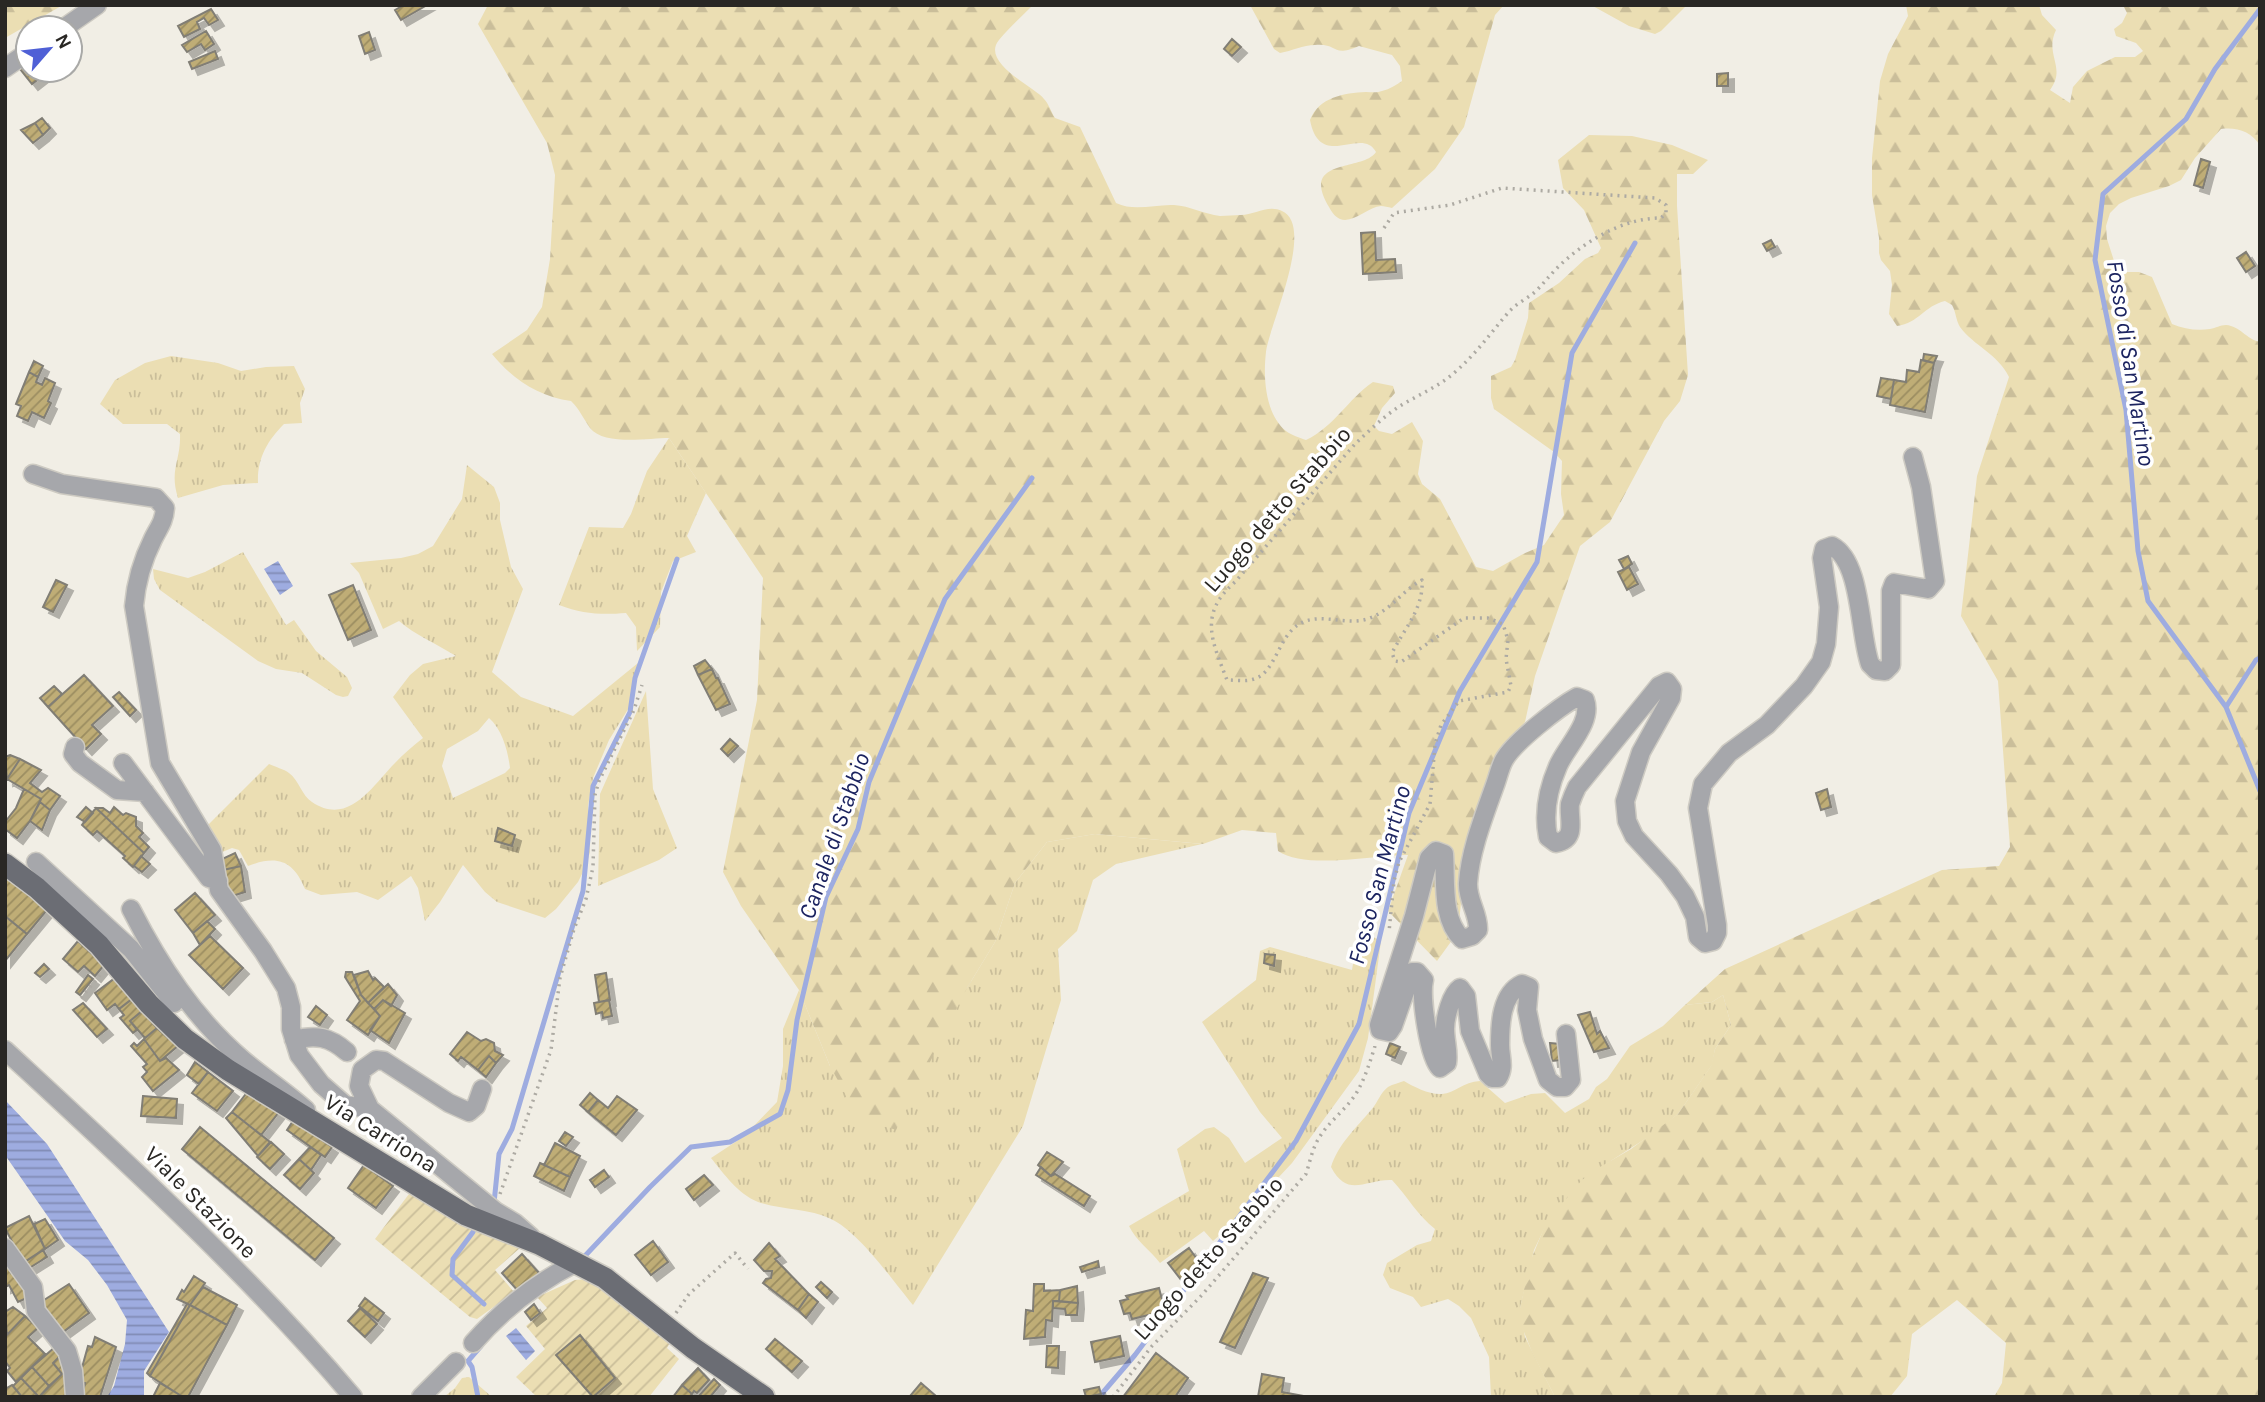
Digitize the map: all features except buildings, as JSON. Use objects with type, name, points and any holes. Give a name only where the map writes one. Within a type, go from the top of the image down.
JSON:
[{"type":"main road","name":"Via Carriona","points":[[5,864],[37,888],[99,945],[149,1004],[185,1039],[228,1070],[466,1215],[539,1244],[605,1278],[694,1348],[764,1397]]},
{"type":"street","points":[[1566,1034],[1571,1080],[1565,1087],[1557,1087],[1548,1080],[1533,1039],[1527,1010],[1529,987],[1522,984],[1515,987],[1504,1004],[1500,1046],[1503,1070],[1498,1078],[1492,1078],[1470,1031],[1466,996],[1460,988],[1454,994],[1445,1028],[1447,1063],[1440,1069],[1434,1062],[1426,1020],[1422,986],[1424,979],[1417,972],[1412,972],[1393,1026],[1389,1032],[1380,1030],[1382,1014],[1414,916],[1429,858],[1436,850],[1444,854],[1444,881],[1453,930],[1462,939],[1472,936],[1478,930],[1478,921],[1471,905],[1468,887],[1470,867],[1504,759],[1568,702],[1577,697],[1585,700],[1586,714],[1580,730],[1559,765],[1544,819],[1548,837],[1556,843],[1562,842],[1569,836],[1570,803],[1577,787],[1659,686],[1667,682],[1672,689],[1671,698],[1641,752],[1625,801],[1628,821],[1634,836],[1685,896],[1695,917],[1698,937],[1705,943],[1713,941],[1717,925],[1698,808],[1703,784],[1729,753],[1767,725],[1804,687],[1821,662],[1826,643],[1829,607],[1822,558],[1824,549],[1832,545],[1845,557],[1854,583],[1870,664],[1876,670],[1885,671],[1891,665],[1891,590],[1894,583],[1928,589],[1935,581],[1922,487],[1913,457]]},
{"type":"street","points":[[33,474],[62,484],[156,498],[165,508],[164,522],[154,537],[136,581],[134,606],[160,762],[212,850],[219,890],[286,988],[291,1029],[299,1055],[321,1084],[345,1105],[370,1109]]},
{"type":"street","points":[[75,747],[73,754],[80,763],[117,790],[145,792]]},
{"type":"street","points":[[123,763],[209,878],[218,881]]},
{"type":"street","points":[[36,862],[131,949],[174,1003],[180,1004],[187,1000]]},
{"type":"street","points":[[131,909],[174,986],[217,1035],[244,1061],[286,1092],[335,1135]]},
{"type":"street","points":[[294,1040],[309,1036],[321,1037],[334,1041],[347,1052]]},
{"type":"street","name":"Viale Stazione","points":[[5,1050],[122,1158],[306,1341],[354,1397]]},
{"type":"street","points":[[482,1089],[476,1107],[469,1112],[449,1103],[384,1061],[376,1060],[362,1070],[359,1086],[370,1109],[539,1244]]},
{"type":"street","points":[[5,1248],[33,1287],[37,1311],[67,1351],[73,1371],[75,1397]]},
{"type":"street","points":[[473,1343],[509,1307],[556,1272],[577,1262]]},
{"type":"street","points":[[421,1397],[456,1362]]},
{"type":"path","name":"Luogo detto Stabbio","points":[[1384,228],[1394,213],[1450,205],[1502,188],[1656,198],[1666,205],[1661,218],[1633,220],[1607,232],[1578,251],[1527,299],[1508,312],[1482,347],[1445,381],[1397,408],[1374,426],[1225,591],[1211,611],[1212,640],[1227,680],[1254,679],[1265,673],[1283,639],[1301,623],[1317,619],[1357,622],[1371,618],[1422,580],[1423,591],[1415,615],[1392,653],[1395,661],[1401,662],[1464,618],[1488,618],[1503,624],[1508,640],[1506,659],[1511,686],[1508,692],[1500,695],[1459,701],[1441,725],[1433,759],[1430,804],[1399,862],[1394,881],[1388,940]]},
{"type":"path","points":[[495,1211],[511,1158],[551,1050],[560,978],[586,899],[593,867],[595,795],[604,769],[634,710],[642,685]]},
{"type":"path","points":[[82,998],[97,977]]},
{"type":"path","name":"Luogo detto Stabbio","points":[[1113,1397],[1152,1346],[1202,1294],[1306,1174],[1320,1136],[1343,1113],[1366,1075],[1380,1030]]},
{"type":"path","points":[[667,1326],[689,1294],[735,1253],[748,1269]]},
{"type":"green space","points":[[5,5],[63,5],[47,14],[14,14],[14,33],[5,38]]},
{"type":"green space","points":[[488,5],[1033,5],[999,40],[995,49],[997,57],[1011,74],[1044,99],[1055,118],[1080,127],[1116,203],[1138,207],[1180,206],[1220,216],[1246,215],[1277,209],[1291,220],[1293,255],[1265,362],[1267,394],[1279,424],[1288,432],[1306,440],[1325,428],[1373,382],[1393,386],[1395,393],[1382,408],[1374,426],[1379,431],[1392,434],[1412,422],[1423,441],[1418,474],[1422,484],[1440,499],[1476,567],[1493,571],[1544,545],[1564,515],[1561,494],[1562,461],[1554,452],[1494,409],[1491,398],[1491,376],[1511,367],[1515,360],[1528,318],[1529,303],[1559,283],[1601,248],[1584,210],[1563,188],[1558,160],[1589,135],[1632,136],[1672,145],[1708,160],[1693,174],[1677,174],[1688,375],[1680,401],[1664,421],[1610,522],[1580,546],[1535,676],[1525,722],[1499,757],[1464,874],[1458,932],[1437,961],[1388,911],[1408,855],[1305,860],[1278,851],[1276,833],[1242,830],[1203,844],[1095,834],[1047,842],[1015,883],[995,942],[967,988],[896,1130],[858,1117],[830,1066],[799,990],[741,906],[723,872],[757,700],[763,578],[669,438],[616,439],[597,434],[571,401],[537,391],[517,379],[492,354],[527,330],[542,307],[550,259],[555,175],[547,143],[478,24]]},
{"type":"green space","points":[[1250,5],[1504,5],[1495,15],[1464,127],[1435,169],[1392,208],[1376,207],[1345,220],[1336,217],[1330,209],[1322,191],[1322,180],[1336,168],[1369,158],[1376,152],[1370,145],[1361,143],[1332,146],[1323,143],[1315,135],[1310,120],[1319,106],[1333,98],[1378,92],[1402,81],[1400,66],[1392,55],[1359,46],[1344,51],[1323,45],[1311,45],[1280,53],[1274,49]]},
{"type":"green space","points":[[1591,5],[1687,5],[1655,34],[1629,26]]},
{"type":"green space","points":[[1906,5],[2039,5],[2042,15],[2056,30],[2052,47],[2056,74],[2050,90],[2070,103],[2073,87],[2087,71],[2115,57],[2135,57],[2143,51],[2136,43],[2116,36],[2114,29],[2122,23],[2127,13],[2123,5],[2260,5],[2260,146],[2253,137],[2243,131],[2221,129],[2195,158],[2181,180],[2119,204],[2110,213],[2106,226],[2115,264],[2126,272],[2139,272],[2152,277],[2172,324],[2195,330],[2231,326],[2260,342],[2260,1397],[1994,1397],[2002,1383],[2006,1343],[1957,1300],[1912,1334],[1907,1376],[1890,1397],[1555,1397],[1520,1322],[1520,1308],[1530,1262],[1546,1223],[1581,1181],[1593,1171],[1631,1149],[1678,1114],[1711,1066],[1715,1049],[1731,1025],[1723,995],[1712,1002],[1685,1005],[1725,969],[1942,870],[1999,866],[2010,847],[1998,681],[1961,616],[1977,476],[2009,377],[1999,362],[1960,327],[1952,305],[1945,301],[1911,322],[1897,326],[1889,314],[1892,285],[1890,271],[1879,253],[1872,195],[1872,158],[1880,81],[1888,54],[1908,16]]},
{"type":"green space","points":[[171,356],[218,363],[241,371],[294,366],[305,389],[300,403],[302,423],[284,424],[273,437],[261,458],[258,483],[223,485],[178,498],[175,472],[180,434],[167,424],[123,424],[100,404],[115,380],[145,363]]},
{"type":"green space","points":[[669,438],[706,493],[687,536],[696,552],[673,561],[661,592],[660,627],[637,651],[636,627],[626,613],[592,613],[559,605],[589,527],[623,528],[647,471]]},
{"type":"green space","points":[[467,465],[494,487],[500,503],[500,520],[511,567],[523,589],[492,672],[521,697],[573,716],[638,663],[630,706],[609,740],[593,778],[588,806],[590,852],[578,882],[545,918],[497,902],[463,865],[425,921],[418,888],[411,876],[378,900],[357,892],[321,895],[305,889],[295,872],[283,862],[267,861],[248,866],[239,850],[232,848],[220,853],[205,828],[269,764],[292,776],[312,802],[337,810],[349,806],[369,792],[401,756],[423,738],[393,697],[410,675],[423,664],[456,656],[399,621],[383,629],[359,573],[350,563],[401,558],[418,554],[433,546],[462,499]],"holes":[[[489,718],[504,741],[510,768],[453,798],[442,766],[447,749],[478,731]]]},
{"type":"green space","points":[[243,552],[286,625],[294,620],[316,651],[347,677],[352,688],[348,696],[336,695],[302,673],[276,669],[258,661],[160,590],[154,579],[153,569],[188,578]]},
{"type":"green space","points":[[646,691],[653,789],[677,848],[659,860],[598,886],[600,794]]},
{"type":"green space","points":[[1095,834],[1202,844],[1116,864],[1093,880],[1077,931],[1058,949],[1061,1000],[1023,1126],[913,1305],[875,1258],[842,1225],[822,1215],[758,1202],[732,1183],[711,1158],[743,1137],[777,1102],[783,1066],[783,1029],[799,990],[830,1066],[967,988],[995,942],[1015,883],[1047,842]]},
{"type":"green space","points":[[1364,932],[1381,941],[1368,1038],[1359,1071],[1292,1163],[1246,1212],[1213,1241],[1204,1231],[1160,1263],[1129,1226],[1189,1191],[1177,1149],[1205,1129],[1214,1127],[1229,1138],[1245,1163],[1282,1138],[1260,1112],[1202,1022],[1256,980],[1260,951],[1270,947],[1352,970],[1358,933]]},
{"type":"green space","points":[[1723,995],[1731,1025],[1715,1049],[1712,1065],[1678,1114],[1656,1132],[1606,1164],[1547,1223],[1534,1250],[1520,1308],[1525,1337],[1555,1397],[1491,1397],[1489,1357],[1471,1318],[1448,1299],[1421,1307],[1413,1297],[1390,1288],[1383,1275],[1387,1263],[1417,1245],[1431,1241],[1435,1229],[1392,1180],[1351,1185],[1337,1177],[1331,1167],[1338,1151],[1385,1089],[1404,1081],[1427,1092],[1442,1094],[1480,1081],[1505,1103],[1531,1094],[1545,1093],[1565,1113],[1589,1099],[1630,1046],[1663,1026],[1685,1005],[1712,1002]]},
{"type":"green space","points":[[409,1194],[520,1248],[495,1270],[514,1292],[477,1319],[470,1317],[375,1239]]},
{"type":"green space","points":[[587,1279],[601,1285],[671,1341],[667,1348],[679,1359],[649,1397],[537,1397],[516,1377],[545,1349],[526,1326],[547,1308],[537,1297],[575,1280]]},
{"type":"green space","points":[[469,1377],[492,1397],[444,1397],[462,1378]]},
{"type":"water","points":[[278,561],[293,586],[280,595],[264,569]]},
{"type":"water","points":[[5,1100],[47,1144],[169,1332],[144,1371],[144,1397],[107,1397],[114,1386],[125,1344],[127,1320],[107,1285],[88,1260],[65,1241],[5,1155]]},
{"type":"water","points":[[516,1328],[535,1351],[526,1360],[506,1336]]},
{"type":"waterway","name":"Fosso di San Martino","points":[[2260,9],[2215,69],[2186,119],[2103,194],[2095,260],[2126,410],[2138,551],[2148,601],[2226,707],[2260,791]]},
{"type":"waterway","name":"Fosso San Martino","points":[[1099,1397],[1135,1355],[1296,1141],[1359,1024],[1409,813],[1460,691],[1537,562],[1572,353],[1635,243]]},
{"type":"waterway","name":"Canale di Stabbio","points":[[582,1259],[691,1147],[730,1142],[780,1114],[788,1090],[797,1020],[826,897],[858,829],[869,782],[945,599],[1032,478]]},
{"type":"waterway","name":"Canale di Stabbio","points":[[494,1203],[499,1154],[512,1129],[583,891],[593,786],[630,712],[635,678],[677,559]]},
{"type":"waterway","points":[[2226,707],[2256,660],[2260,658]]},
{"type":"waterway","name":"Canale di Stabbio","points":[[473,1232],[453,1259],[452,1275],[484,1304]]},
{"type":"waterway","name":"Canale di Stabbio","points":[[478,1397],[472,1367],[468,1361],[481,1346]]}]
